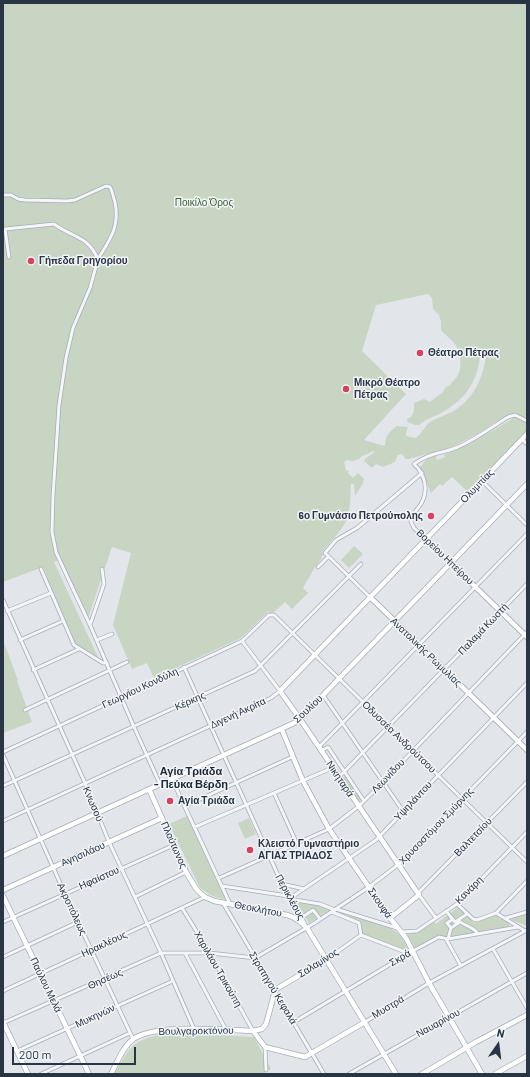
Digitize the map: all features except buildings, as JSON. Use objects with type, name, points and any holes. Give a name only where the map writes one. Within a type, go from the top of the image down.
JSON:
[{"type":"street","points":[[3,195],[11,195],[18,199],[26,200],[67,201],[74,200],[106,186],[110,187],[113,192],[117,212],[115,227],[109,242],[98,259],[90,288],[73,328],[66,358],[59,405],[52,496],[52,532],[56,552],[97,640],[160,784]]},
{"type":"street","points":[[9,257],[5,229],[54,224],[91,246],[98,259]]},
{"type":"street","points":[[318,567],[327,556],[326,552],[336,540],[357,528],[422,473],[414,464],[430,454],[455,448],[471,440],[508,417],[515,415],[527,421]]},
{"type":"street","name":"Ολυμπίας","points":[[426,539],[527,434]]},
{"type":"street","points":[[522,439],[527,444]]},
{"type":"street","name":"Βορείου Ηπείρου","points":[[422,473],[425,486],[424,496],[421,504],[410,520],[412,525],[526,635]]},
{"type":"street","points":[[482,481],[527,525]]},
{"type":"street","name":"Σουλίου","points":[[3,856],[172,778],[282,730],[300,719],[527,484]]},
{"type":"street","points":[[320,749],[363,702],[527,534]]},
{"type":"street","name":"Διγενή Ακρίτα","points":[[3,821],[28,811],[85,783],[271,698],[280,691],[426,539]]},
{"type":"street","name":"Ανατολικής Ρωμυλίας","points":[[327,556],[527,750]]},
{"type":"street","name":"Κέρκης","points":[[3,786],[256,671],[361,564]]},
{"type":"street","points":[[41,569],[74,644],[78,649],[103,664],[107,663]]},
{"type":"street","points":[[90,625],[104,584],[102,569]]},
{"type":"street","name":"Παλαμά Κωστή","points":[[339,777],[527,584]]},
{"type":"street","points":[[8,611],[51,593]]},
{"type":"street","name":"Κνωσού","points":[[3,600],[46,699],[85,783],[109,842],[161,953],[194,1029]]},
{"type":"street","name":"Οδυσσέα Ανδρούτσου","points":[[271,614],[274,615],[527,862]]},
{"type":"street","name":"Γεωργίου Κονδύλη","points":[[3,752],[242,641],[271,614]]},
{"type":"street","points":[[20,640],[63,621]]},
{"type":"street","points":[[97,640],[112,634]]},
{"type":"street","name":"Λεωνίδου","points":[[218,878],[329,829],[359,806],[526,635]]},
{"type":"street","name":"Νικηταρά","points":[[242,641],[300,719],[436,918]]},
{"type":"street","points":[[34,670],[78,649]]},
{"type":"street","points":[[25,710],[127,662]]},
{"type":"street","name":"Περικλέους","points":[[184,667],[282,884],[301,918],[396,1074]]},
{"type":"street","name":"Υψηλάντου","points":[[289,897],[304,889],[350,858],[379,836],[527,683]]},
{"type":"street","points":[[323,695],[403,811]]},
{"type":"street","name":"Σκουφά","points":[[282,730],[292,758],[329,829],[350,858],[368,887],[406,938],[411,952],[482,1074]]},
{"type":"street","name":"Χρυσοστόμου Σμύρνης","points":[[255,958],[307,928],[368,887],[398,864],[527,732]]},
{"type":"street","name":"Νικηταρά","points":[[320,749],[328,747],[364,801]]},
{"type":"street","name":"Ακροπόλεως","points":[[3,755],[65,894],[133,1039]]},
{"type":"street","points":[[328,760],[334,756]]},
{"type":"street","points":[[185,806],[292,758]]},
{"type":"street","points":[[195,827],[303,781],[337,762]]},
{"type":"street","points":[[172,778],[230,904]]},
{"type":"street","points":[[344,783],[349,779]]},
{"type":"street","name":"Βαλτετσίου","points":[[419,894],[527,782]]},
{"type":"street","name":"Πλούτωνος","points":[[149,789],[186,872],[198,892],[205,897]]},
{"type":"street","points":[[351,795],[357,791]]},
{"type":"street","points":[[274,794],[297,844]]},
{"type":"street","name":"Αγησιλάου","points":[[3,890],[162,818]]},
{"type":"street","name":"Κανάρη","points":[[399,930],[417,931],[457,904],[527,832]]},
{"type":"street","name":"Ηφαίστου","points":[[3,922],[174,845]]},
{"type":"street","points":[[135,897],[186,872]]},
{"type":"street","points":[[457,904],[475,920],[496,913],[527,881]]},
{"type":"street","points":[[282,884],[304,889]]},
{"type":"street","points":[[222,886],[289,897],[320,904],[359,923],[361,935],[411,952]]},
{"type":"street","points":[[390,918],[419,894]]},
{"type":"street","name":"Παύλου Μελά","points":[[3,896],[89,1074]]},
{"type":"street","name":"Θεοκλήτου","points":[[205,897],[223,903],[286,915],[297,919],[307,928]]},
{"type":"street","name":"Ηρακλέους","points":[[3,991],[205,897]]},
{"type":"street","name":"Στρατηγού Κεφαλά","points":[[223,903],[324,1074]]},
{"type":"street","name":"Χαριλάου Τρικούπη","points":[[182,908],[210,953],[253,1031]]},
{"type":"street","points":[[301,918],[313,910],[320,919]]},
{"type":"street","points":[[334,910],[399,930]]},
{"type":"street","points":[[446,912],[455,922],[459,921],[476,931],[478,934]]},
{"type":"street","points":[[506,918],[527,912]]},
{"type":"street","points":[[496,913],[518,927],[526,930]]},
{"type":"street","points":[[461,966],[447,939],[451,928],[467,914]]},
{"type":"street","points":[[451,928],[447,923],[453,919]]},
{"type":"street","points":[[3,957],[78,922]]},
{"type":"street","name":"Σκρά","points":[[294,1022],[411,952],[439,937],[447,939],[518,927]]},
{"type":"street","name":"Μυστρά","points":[[312,1054],[429,983],[526,930]]},
{"type":"street","name":"Σαλαμίνος","points":[[275,991],[327,959],[361,935]]},
{"type":"street","points":[[493,949],[527,1008]]},
{"type":"street","name":"Θησέως","points":[[3,1023],[54,1002],[161,953],[210,953],[255,958]]},
{"type":"street","points":[[185,953],[226,1030]]},
{"type":"street","name":"Ναυαρίνου","points":[[349,1074],[527,973]]},
{"type":"street","name":"Μυκηνών","points":[[18,1051],[173,981]]},
{"type":"street","points":[[266,1070],[265,1047],[253,1031],[260,1030],[265,1026],[275,991]]},
{"type":"street","points":[[422,1074],[527,1015]]},
{"type":"street","points":[[3,1023],[28,1074]]},
{"type":"street","name":"Βουλγαροκτόνου","points":[[133,1039],[152,1031],[164,1029],[253,1031]]},
{"type":"street","points":[[41,1074],[130,1033]]},
{"type":"street","points":[[111,1074],[124,1050],[133,1039]]},
{"type":"street","points":[[265,1047],[305,1057],[312,1054]]},
{"type":"street","points":[[495,1074],[527,1056]]},
{"type":"green space","name":"Ποικίλο Όρος","points":[[3,3],[527,3],[527,431],[468,492],[452,477],[442,486],[440,484],[431,493],[420,467],[426,460],[436,456],[437,460],[445,457],[444,454],[470,444],[512,419],[514,414],[507,415],[477,434],[452,447],[409,459],[406,459],[402,454],[398,455],[395,462],[383,467],[376,464],[372,468],[364,461],[375,452],[374,451],[362,456],[358,460],[347,460],[344,462],[346,470],[349,471],[348,473],[353,478],[358,473],[364,479],[363,483],[355,496],[354,484],[351,484],[350,506],[347,519],[339,532],[322,552],[322,558],[303,588],[308,593],[292,609],[285,602],[272,614],[268,612],[239,639],[154,678],[147,663],[132,669],[113,625],[131,553],[112,547],[88,618],[61,559],[54,562],[98,657],[75,644],[43,567],[3,582]],"holes":[[[428,294],[432,298],[433,309],[439,315],[441,322],[441,330],[455,344],[459,351],[460,367],[457,376],[443,392],[430,402],[424,399],[414,403],[414,412],[410,418],[407,419],[407,422],[419,425],[441,413],[458,401],[465,394],[474,379],[480,361],[481,350],[486,355],[485,364],[476,388],[471,396],[458,408],[430,422],[416,438],[406,436],[408,427],[397,426],[388,434],[385,446],[364,440],[406,394],[362,351],[376,305]]]},
{"type":"green space","points":[[354,546],[363,554],[349,568],[341,560]]},
{"type":"green space","points":[[3,640],[32,722],[3,733]]},
{"type":"green space","points":[[345,776],[361,799],[360,801],[358,801],[342,778]]},
{"type":"green space","points":[[187,816],[226,900],[212,896],[200,888],[169,824]]},
{"type":"green space","points":[[249,818],[256,834],[245,839],[238,823]]},
{"type":"green space","points":[[297,901],[319,905],[330,910],[309,923],[297,904]]},
{"type":"green space","points":[[458,907],[474,923],[496,914],[500,919],[503,919],[509,923],[509,927],[450,937],[439,935],[414,949],[407,935],[417,932],[433,921],[436,924]]},
{"type":"green space","points":[[341,912],[376,922],[390,928],[403,939],[408,949],[407,951],[365,936],[362,933],[360,922]]},
{"type":"green space","points":[[527,913],[527,926],[512,920],[512,918]]},
{"type":"green space","points":[[179,1033],[254,1037],[271,1069],[264,1074],[115,1074],[128,1052],[138,1042],[155,1036]]},
{"type":"place","name":"Γήπεδα Γρηγορίου","points":[[31,261]]},
{"type":"place","name":"Θέατρο Πέτρας","points":[[420,353]]},
{"type":"place","name":"Μικρό Θέατρο Πέτρας","points":[[346,389]]},
{"type":"place","name":"6ο Γυμνάσιο Πετρούπολης","points":[[431,516]]},
{"type":"place","name":"Αγία Τριάδα","points":[[170,801]]},
{"type":"place","name":"Κλειστό Γυμναστήριο ΑΓΙΑΣ ΤΡΙΑΔΟΣ","points":[[250,850]]},
{"type":"district","name":"Αγία Τριάδα - Πεύκα Βέρδη","points":[[191,777]]}]
